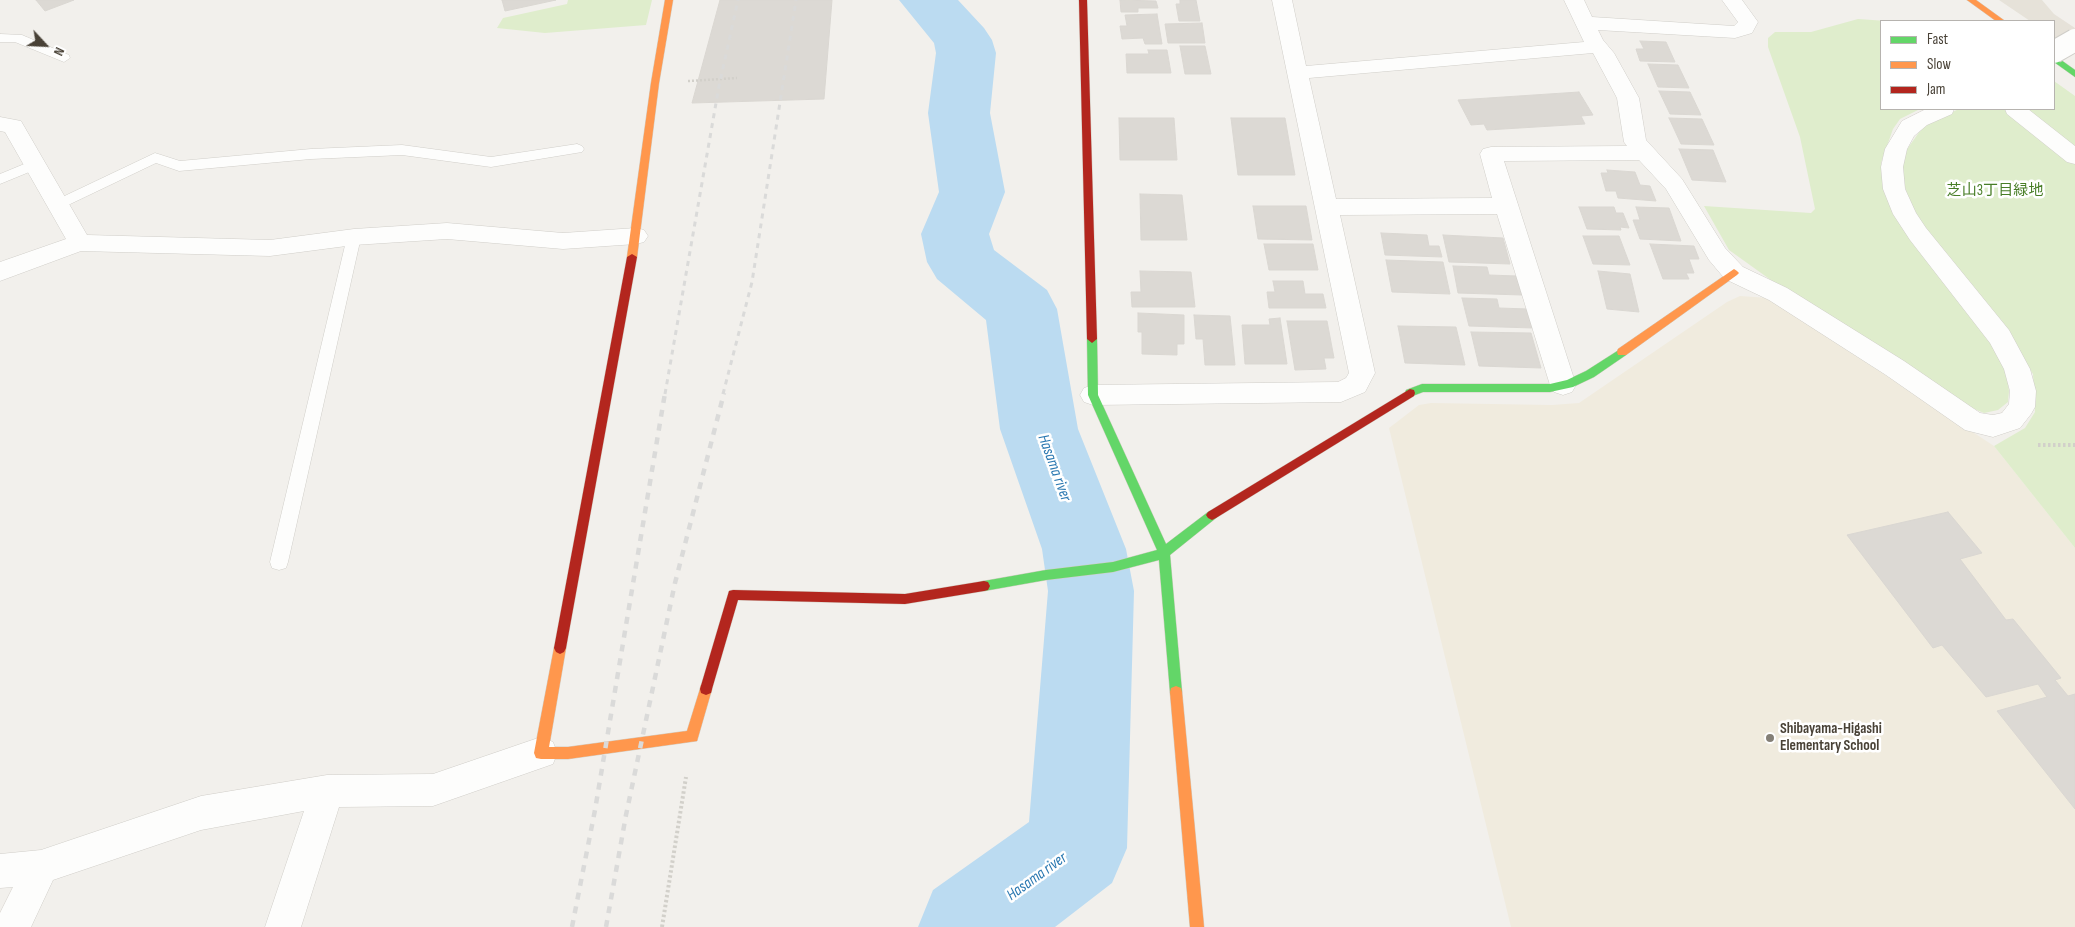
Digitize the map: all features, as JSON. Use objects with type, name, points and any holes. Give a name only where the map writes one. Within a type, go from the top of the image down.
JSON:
[{"type":"street","points":[[541,753],[636,236],[655,83],[669,0]]},
{"type":"street","points":[[1082,0],[1093,395],[1164,553],[1197,927]]},
{"type":"street","points":[[1093,395],[1341,392],[1356,384],[1362,373],[1282,0]]},
{"type":"street","points":[[1574,0],[1598,47],[1628,98],[1635,142],[1674,184],[1717,254],[1734,273],[1778,294],[1895,368],[1974,423],[1993,426],[2011,421],[2022,407],[2024,391],[2017,369],[2000,337],[1918,234],[1905,214],[1894,189],[1892,167],[1896,149],[1904,134],[1910,126],[1919,120],[1942,110]]},
{"type":"street","points":[[1585,23],[1735,32],[1745,29],[1748,22],[1732,0]]},
{"type":"street","points":[[1971,0],[2000,20]]},
{"type":"street","points":[[2055,51],[2075,40]]},
{"type":"street","points":[[1298,73],[1598,47]]},
{"type":"street","points":[[2055,59],[2075,74]]},
{"type":"street","points":[[2016,110],[2075,158]]},
{"type":"street","points":[[0,124],[13,126],[80,244]]},
{"type":"street","points":[[1563,385],[1491,154],[1646,153]]},
{"type":"street","points":[[1327,206],[1506,206]]},
{"type":"street","points":[[0,272],[23,262],[80,244],[270,248],[354,237],[447,231],[563,241],[636,236]]},
{"type":"street","points":[[0,871],[41,867],[202,814],[327,791],[433,790],[541,753],[568,753],[692,737],[733,595],[905,599],[1046,575],[1113,567],[1164,553],[1202,521],[1407,394],[1422,388],[1550,388],[1563,385],[1590,374],[1734,273]]},
{"type":"street","points":[[283,927],[327,791]]},
{"type":"street","points":[[12,927],[41,867]]},
{"type":"lane","points":[[0,38],[17,38],[64,58]]},
{"type":"lane","points":[[59,204],[155,158],[179,166],[311,154],[402,150],[491,162],[577,149]]},
{"type":"lane","points":[[0,178],[34,165]]},
{"type":"lane","points":[[279,562],[354,237]]},
{"type":"path","points":[[655,83],[737,78]]},
{"type":"path","points":[[2035,445],[2075,445]]},
{"type":"path","points":[[662,927],[692,737]]},
{"type":"shaded area","points":[[1999,0],[2042,0],[2054,14],[2075,28],[2075,53],[2055,39],[2055,20],[2029,20]]},
{"type":"shaded area","name":"Shibayama-Higashi Elementary School","points":[[1740,296],[1768,298],[1994,446],[2075,548],[2075,927],[1511,927],[1389,428],[1419,405],[1431,403],[1552,405],[1579,403],[1727,302]]},
{"type":"green space","points":[[568,0],[652,0],[646,25],[545,33],[497,28],[503,18],[567,4]]},
{"type":"green space","points":[[1858,19],[1880,21],[1880,110],[1918,110],[1900,119],[1893,129],[1881,163],[1885,187],[1990,339],[2006,367],[2009,391],[2008,402],[1998,410],[1984,413],[1967,406],[1775,283],[1729,250],[1704,206],[1811,213],[1815,209],[1800,137],[1768,47],[1768,38],[1775,32],[1811,32]]},
{"type":"green space","name":"芝山3丁目緑地","points":[[2055,82],[2075,96],[2075,548],[1994,446],[2025,428],[2035,412],[2033,374],[1915,214],[1900,168],[1905,152],[1928,123],[1957,110],[2055,110]]},
{"type":"building","points":[[36,0],[74,0],[45,11]]},
{"type":"building","points":[[502,0],[556,0],[505,11]]},
{"type":"building","points":[[720,0],[832,0],[824,99],[692,103]]},
{"type":"building","points":[[1120,0],[1156,1],[1158,8],[1138,8],[1138,12],[1121,12]]},
{"type":"building","points":[[1180,0],[1196,0],[1200,21],[1179,21],[1176,4],[1180,4]]},
{"type":"building","points":[[1157,14],[1162,44],[1145,44],[1143,38],[1122,39],[1120,26],[1127,26],[1125,15]]},
{"type":"building","points":[[1202,23],[1205,43],[1168,43],[1165,24]]},
{"type":"building","points":[[1640,41],[1666,42],[1675,62],[1640,61],[1636,49],[1644,49]]},
{"type":"building","points":[[1180,46],[1205,46],[1211,74],[1185,74]]},
{"type":"building","points":[[1148,50],[1167,50],[1171,73],[1127,73],[1126,54],[1149,54]]},
{"type":"building","points":[[1648,64],[1678,65],[1689,88],[1658,87]]},
{"type":"building","points":[[1659,91],[1690,92],[1701,115],[1670,114]]},
{"type":"building","points":[[1579,92],[1593,115],[1581,116],[1585,124],[1487,130],[1484,124],[1471,125],[1458,100]]},
{"type":"building","points":[[1119,118],[1174,118],[1177,160],[1120,160]]},
{"type":"building","points":[[1231,118],[1285,118],[1295,175],[1238,175]]},
{"type":"building","points":[[1669,118],[1702,119],[1714,145],[1681,144]]},
{"type":"building","points":[[1679,149],[1713,150],[1726,182],[1692,180]]},
{"type":"building","points":[[1607,170],[1635,172],[1640,185],[1650,186],[1656,201],[1618,198],[1616,191],[1606,191],[1601,173],[1608,173]]},
{"type":"building","points":[[1140,194],[1182,195],[1187,240],[1141,240]]},
{"type":"building","points":[[1253,206],[1306,206],[1312,240],[1258,239]]},
{"type":"building","points":[[1579,207],[1614,207],[1616,213],[1623,213],[1629,228],[1620,227],[1621,230],[1587,229]]},
{"type":"building","points":[[1636,207],[1669,208],[1681,241],[1640,239],[1633,220],[1640,220]]},
{"type":"building","points":[[1381,233],[1427,235],[1429,246],[1439,246],[1442,257],[1385,255]]},
{"type":"building","points":[[1443,235],[1503,238],[1510,264],[1449,262]]},
{"type":"building","points":[[1583,236],[1619,236],[1630,265],[1593,264]]},
{"type":"building","points":[[1264,244],[1313,244],[1318,270],[1269,270]]},
{"type":"building","points":[[1650,244],[1694,246],[1699,259],[1689,259],[1694,273],[1686,273],[1689,279],[1663,279]]},
{"type":"building","points":[[1386,260],[1443,262],[1450,294],[1392,292]]},
{"type":"building","points":[[1453,266],[1487,267],[1489,275],[1517,276],[1522,295],[1458,293]]},
{"type":"building","points":[[1140,271],[1191,272],[1195,307],[1132,307],[1131,292],[1141,292]]},
{"type":"building","points":[[1598,271],[1630,274],[1639,312],[1607,309]]},
{"type":"building","points":[[1273,281],[1303,281],[1305,294],[1323,294],[1326,308],[1269,308],[1267,292],[1275,292]]},
{"type":"building","points":[[1462,298],[1497,299],[1499,308],[1528,309],[1533,328],[1469,326]]},
{"type":"building","points":[[1138,313],[1184,315],[1184,344],[1177,344],[1177,355],[1142,354],[1142,332],[1138,332]]},
{"type":"building","points":[[1194,315],[1230,316],[1235,365],[1205,365],[1203,339],[1196,339]]},
{"type":"building","points":[[1280,318],[1287,364],[1245,364],[1242,325],[1270,325],[1269,319]]},
{"type":"building","points":[[1287,321],[1327,321],[1334,358],[1324,358],[1326,369],[1295,370]]},
{"type":"building","points":[[1398,326],[1456,327],[1465,365],[1405,363]]},
{"type":"building","points":[[1471,332],[1531,333],[1541,368],[1479,366]]},
{"type":"building","points":[[1948,512],[1982,553],[1960,559],[2006,620],[2013,619],[2061,678],[2055,680],[2068,696],[2075,694],[2075,809],[1997,711],[2047,697],[2038,684],[1986,697],[1942,645],[1933,648],[1847,535]]},
{"type":"waterway","name":"Hasama river","points":[[927,0],[963,40],[966,53],[959,113],[972,192],[955,234],[962,262],[1021,309],[1039,429],[1084,549],[1091,591],[1077,848],[970,927]]},
{"type":"railway","points":[[665,394],[719,86],[738,0]]},
{"type":"railway","points":[[723,394],[752,282],[796,0]]},
{"type":"railway","points":[[572,927],[595,810],[665,393]]},
{"type":"railway","points":[[606,927],[626,815],[675,583],[724,393]]},
{"type":"traffic: fast","points":[[2055,59],[2075,74]]},
{"type":"traffic: fast","points":[[1092,339],[1093,395],[1164,553],[1176,692]]},
{"type":"traffic: fast","points":[[1410,393],[1422,388],[1550,388],[1569,384],[1590,374],[1622,352]]},
{"type":"traffic: fast","points":[[984,586],[1046,575],[1113,567],[1164,553],[1212,515]]},
{"type":"traffic: slow","points":[[632,257],[655,83],[669,0]]},
{"type":"traffic: slow","points":[[1971,0],[2000,20]]},
{"type":"traffic: slow","points":[[1622,352],[1734,273]]},
{"type":"traffic: slow","points":[[560,648],[541,753],[568,753],[692,737],[706,689]]},
{"type":"traffic: slow","points":[[1176,692],[1197,927]]},
{"type":"traffic: jam","points":[[1083,0],[1092,339]]},
{"type":"traffic: jam","points":[[560,648],[632,257]]},
{"type":"traffic: jam","points":[[1212,515],[1410,393]]},
{"type":"traffic: jam","points":[[706,689],[733,595],[905,599],[984,586]]},
{"type":"place","name":"Shibayama-Higashi Elementary School","points":[[1770,738]]}]
